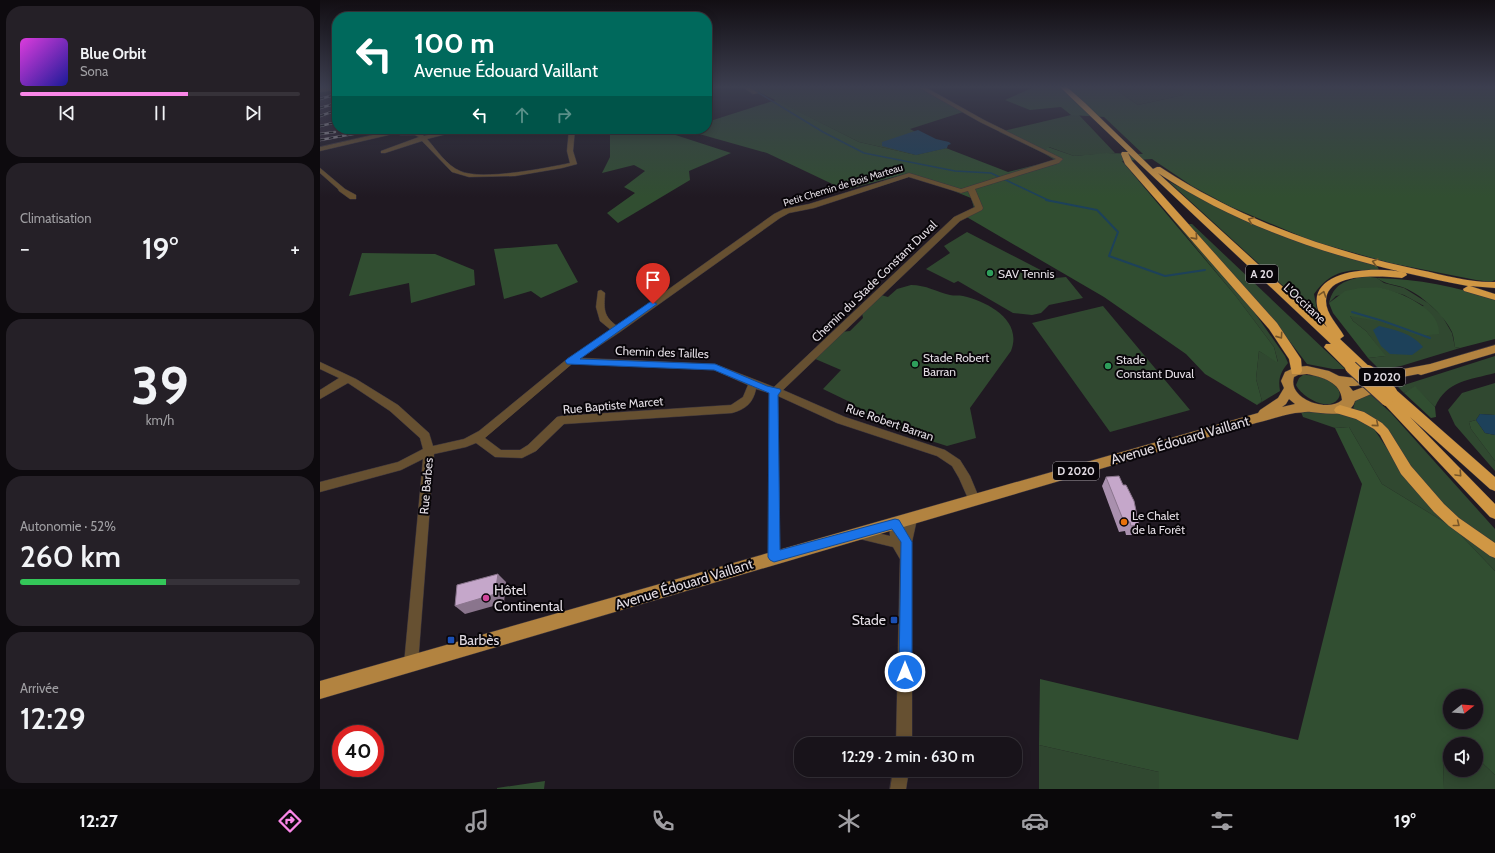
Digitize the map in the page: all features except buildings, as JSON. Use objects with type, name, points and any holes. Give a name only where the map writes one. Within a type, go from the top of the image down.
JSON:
[{"type":"highway","name":"L'Occitane","points":[[1096,124],[1351,367],[1391,394],[1441,436],[1495,485]]},
{"type":"highway","name":"L'Occitane","points":[[1101,124],[1124,149],[1156,176],[1370,370],[1495,513]]},
{"type":"highway","points":[[1124,149],[1195,193],[1236,214],[1286,234],[1384,264],[1476,284],[1495,285]]},
{"type":"highway","points":[[1124,149],[1128,162],[1273,326],[1295,359],[1296,371]]},
{"type":"highway","points":[[1370,370],[1331,327],[1322,313],[1320,299],[1324,289],[1331,281],[1343,276],[1358,274],[1396,274],[1443,282],[1495,297]]},
{"type":"highway","points":[[1340,410],[1360,415],[1378,426],[1384,432],[1406,470],[1439,508],[1454,522],[1495,551]]},
{"type":"main road","name":"D 2020","points":[[1349,398],[1428,368],[1495,349]]},
{"type":"main road","name":"D 2020","points":[[1336,380],[1355,382],[1428,368]]},
{"type":"main road","points":[[1313,370],[1336,380],[1345,389],[1349,398],[1347,405],[1340,410],[1327,411],[1312,408],[1300,401],[1287,385],[1287,378],[1296,371],[1313,370]]},
{"type":"main road","name":"D 2020","points":[[1256,418],[1282,401],[1289,389]]},
{"type":"main road","name":"D 2020","points":[[1256,418],[1292,409],[1312,408]]},
{"type":"main road","name":"Avenue Édouard Vaillant","points":[[320,690],[1256,418]]},
{"type":"street","name":"Petit Chemin de Bois Marteau","points":[[570,361],[617,330],[760,228],[787,211],[811,206],[909,175],[961,191],[1057,162],[1060,159],[988,124]]},
{"type":"street","points":[[320,150],[384,134]]},
{"type":"street","points":[[418,134],[457,172],[485,175],[511,174],[574,164],[570,151],[572,134]]},
{"type":"street","points":[[383,152],[423,138],[441,134]]},
{"type":"street","points":[[320,170],[342,190],[353,197]]},
{"type":"street","name":"Chemin du Stade Constant Duval","points":[[776,391],[957,219],[979,208],[971,189]]},
{"type":"street","points":[[601,293],[600,306],[604,321],[617,330]]},
{"type":"street","points":[[320,487],[400,466],[429,451],[466,443],[477,438],[570,361]]},
{"type":"street","name":"Chemin des Tailles","points":[[570,361],[715,367],[766,389],[776,391]]},
{"type":"street","name":"Rue Barbes","points":[[320,365],[346,379],[353,381],[394,408],[424,436],[429,451],[411,664]]},
{"type":"street","points":[[320,395],[346,379]]},
{"type":"street","name":"Rue Baptiste Marcet","points":[[477,438],[499,454],[522,454],[532,448],[562,420],[732,409],[742,406],[749,399],[753,383]]},
{"type":"street","points":[[774,557],[773,394],[776,391]]},
{"type":"street","name":"Rue Robert Barran","points":[[776,391],[841,420],[941,453],[956,463],[964,476],[974,500]]},
{"type":"street","points":[[902,542],[911,519]]},
{"type":"street","points":[[895,523],[906,558],[904,737]]},
{"type":"street","points":[[860,534],[902,542]]},
{"type":"street","points":[[898,789],[900,777]]},
{"type":"shaded area","points":[[320,124],[332,124],[332,134],[362,134],[320,142]]},
{"type":"green space","points":[[712,124],[823,124],[859,142],[916,155],[946,148],[1008,172],[1055,160],[1043,153],[1048,147],[1074,156],[1106,153],[1143,154],[1111,124],[1495,124],[1495,280],[1491,282],[1476,280],[1390,263],[1312,241],[1229,206],[1192,186],[1152,159],[1122,161],[1235,295],[1274,347],[1278,363],[1259,351],[1256,379],[1262,401],[1257,405],[1205,374],[1186,354],[1104,297],[965,216],[974,208],[971,198],[909,173],[845,190],[767,153],[699,134],[712,134]]},
{"type":"green space","points":[[823,124],[926,124],[910,129],[946,148],[916,155],[859,142]]},
{"type":"green space","points":[[1034,124],[1087,124],[1115,153],[1074,156],[1049,147],[1043,153],[999,132]]},
{"type":"green space","points":[[610,134],[672,134],[731,153],[689,171],[690,180],[618,223],[607,213],[635,193],[624,187],[645,171],[634,165],[602,173],[610,157]]},
{"type":"green space","points":[[1168,181],[1230,213],[1377,265],[1379,270],[1342,272],[1328,279],[1314,294],[1318,314],[1315,315]]},
{"type":"green space","points":[[1164,209],[1243,296],[1285,356],[1288,363],[1280,376],[1280,391],[1257,405],[1262,401],[1256,379],[1259,351],[1278,362],[1274,347],[1235,295]]},
{"type":"green space","points":[[1188,224],[1192,224],[1345,369],[1333,369],[1307,364],[1271,317]]},
{"type":"green space","name":"SAV Tennis","points":[[967,232],[1056,278],[1066,277],[1083,298],[1049,305],[1041,313],[1032,315],[1013,313],[958,281],[954,283],[926,269],[950,253],[944,246]]},
{"type":"green space","points":[[557,244],[578,282],[541,298],[531,291],[504,299],[494,249]]},
{"type":"green space","points":[[362,253],[435,254],[474,270],[475,285],[411,303],[409,283],[349,296]]},
{"type":"green space","points":[[1364,276],[1377,278],[1384,283],[1404,288],[1428,303],[1442,316],[1452,333],[1455,347],[1460,348],[1401,366],[1380,370],[1368,358],[1385,356],[1366,331],[1353,321],[1350,316],[1424,306],[1404,295],[1380,288],[1336,296],[1329,303],[1331,296],[1337,287],[1346,281]]},
{"type":"green space","points":[[1377,278],[1437,284],[1495,300],[1495,339],[1460,348],[1455,347],[1453,334],[1449,326],[1438,312],[1409,290],[1386,283]]},
{"type":"green space","name":"Stade Robert Barran","points":[[911,285],[927,287],[950,295],[963,296],[983,303],[1001,314],[1008,322],[1012,330],[1013,340],[1011,351],[970,408],[976,438],[947,446],[874,423],[857,410],[852,403],[823,389],[841,370],[813,358],[841,332],[850,331],[863,318],[862,313],[881,295],[888,297],[897,289]]},
{"type":"green space","points":[[1360,288],[1382,288],[1409,298],[1427,310],[1434,317],[1438,325],[1439,334],[1419,336],[1382,322],[1350,316],[1353,321],[1366,331],[1386,356],[1368,358],[1333,313],[1329,303],[1345,291]]},
{"type":"green space","name":"Stade Constant Duval","points":[[1103,306],[1190,410],[1110,432],[1032,323]]},
{"type":"green space","points":[[1495,356],[1495,373],[1460,382],[1446,391],[1435,407],[1415,387],[1404,393],[1398,387]]},
{"type":"green space","points":[[1303,375],[1320,377],[1329,381],[1337,387],[1339,391],[1340,395],[1338,399],[1334,403],[1322,404],[1303,394],[1296,385],[1299,378]]},
{"type":"green space","points":[[1495,383],[1495,415],[1480,414],[1476,420],[1469,422],[1471,429],[1495,461],[1495,471],[1455,425],[1448,410],[1462,393]]},
{"type":"green space","points":[[1415,386],[1435,407],[1436,417],[1431,418],[1404,393]]},
{"type":"green space","points":[[1370,394],[1391,413],[1495,529],[1495,547],[1435,500],[1393,440],[1353,409],[1356,398]]},
{"type":"green space","points":[[1311,411],[1347,414],[1365,421],[1374,429],[1410,483],[1495,557],[1495,571],[1454,528],[1382,484],[1349,427],[1335,428],[1303,417],[1301,412]]},
{"type":"green space","points":[[1476,420],[1485,433],[1495,435],[1495,461],[1471,429],[1469,422]]},
{"type":"green space","points":[[1349,427],[1382,484],[1454,528],[1495,571],[1495,775],[1483,764],[1483,737],[1443,737],[1444,789],[1159,789],[1159,772],[1039,745],[1040,679],[1298,740],[1362,484],[1335,428]]},
{"type":"green space","points":[[1039,745],[1159,772],[1159,789],[1039,789]]},
{"type":"green space","points":[[1483,764],[1495,775],[1495,789],[1444,789],[1444,777],[1483,777]]},
{"type":"green space","points":[[545,781],[544,789],[497,789],[497,788]]},
{"type":"water","points":[[918,130],[936,139],[949,142],[951,144],[948,145],[947,148],[916,155],[882,146],[882,142]]},
{"type":"water","points":[[1379,326],[1408,335],[1419,342],[1423,347],[1412,355],[1390,354],[1381,346],[1373,330]]},
{"type":"water","points":[[1480,414],[1495,415],[1495,435],[1485,433],[1476,420]]},
{"type":"waterway","points":[[810,124],[864,153],[955,171],[991,173],[1049,201]]},
{"type":"waterway","points":[[1049,201],[1097,210],[1118,232],[1109,256],[1165,276],[1205,270]]},
{"type":"waterway","points":[[1352,312],[1383,321],[1430,338]]},
{"type":"railway","points":[[320,126],[329,124]]},
{"type":"railway","points":[[320,134],[332,132]]},
{"type":"railway","points":[[320,140],[353,134]]},
{"type":"place","name":"SAV Tennis","points":[[990,273]]},
{"type":"place","name":"Stade Robert Barran","points":[[915,364]]},
{"type":"place","name":"Stade Constant Duval","points":[[1108,366]]},
{"type":"place","name":"Le Chalet de la Forêt","points":[[1124,522]]},
{"type":"place","name":"Hôtel Continental","points":[[486,598]]},
{"type":"place","name":"Stade","points":[[894,620]]},
{"type":"place","name":"Barbès","points":[[451,640]]},
{"type":"route","points":[[653,304],[570,361],[715,367],[766,389],[776,391],[773,394],[774,557],[895,523],[906,542],[905,672]]}]
